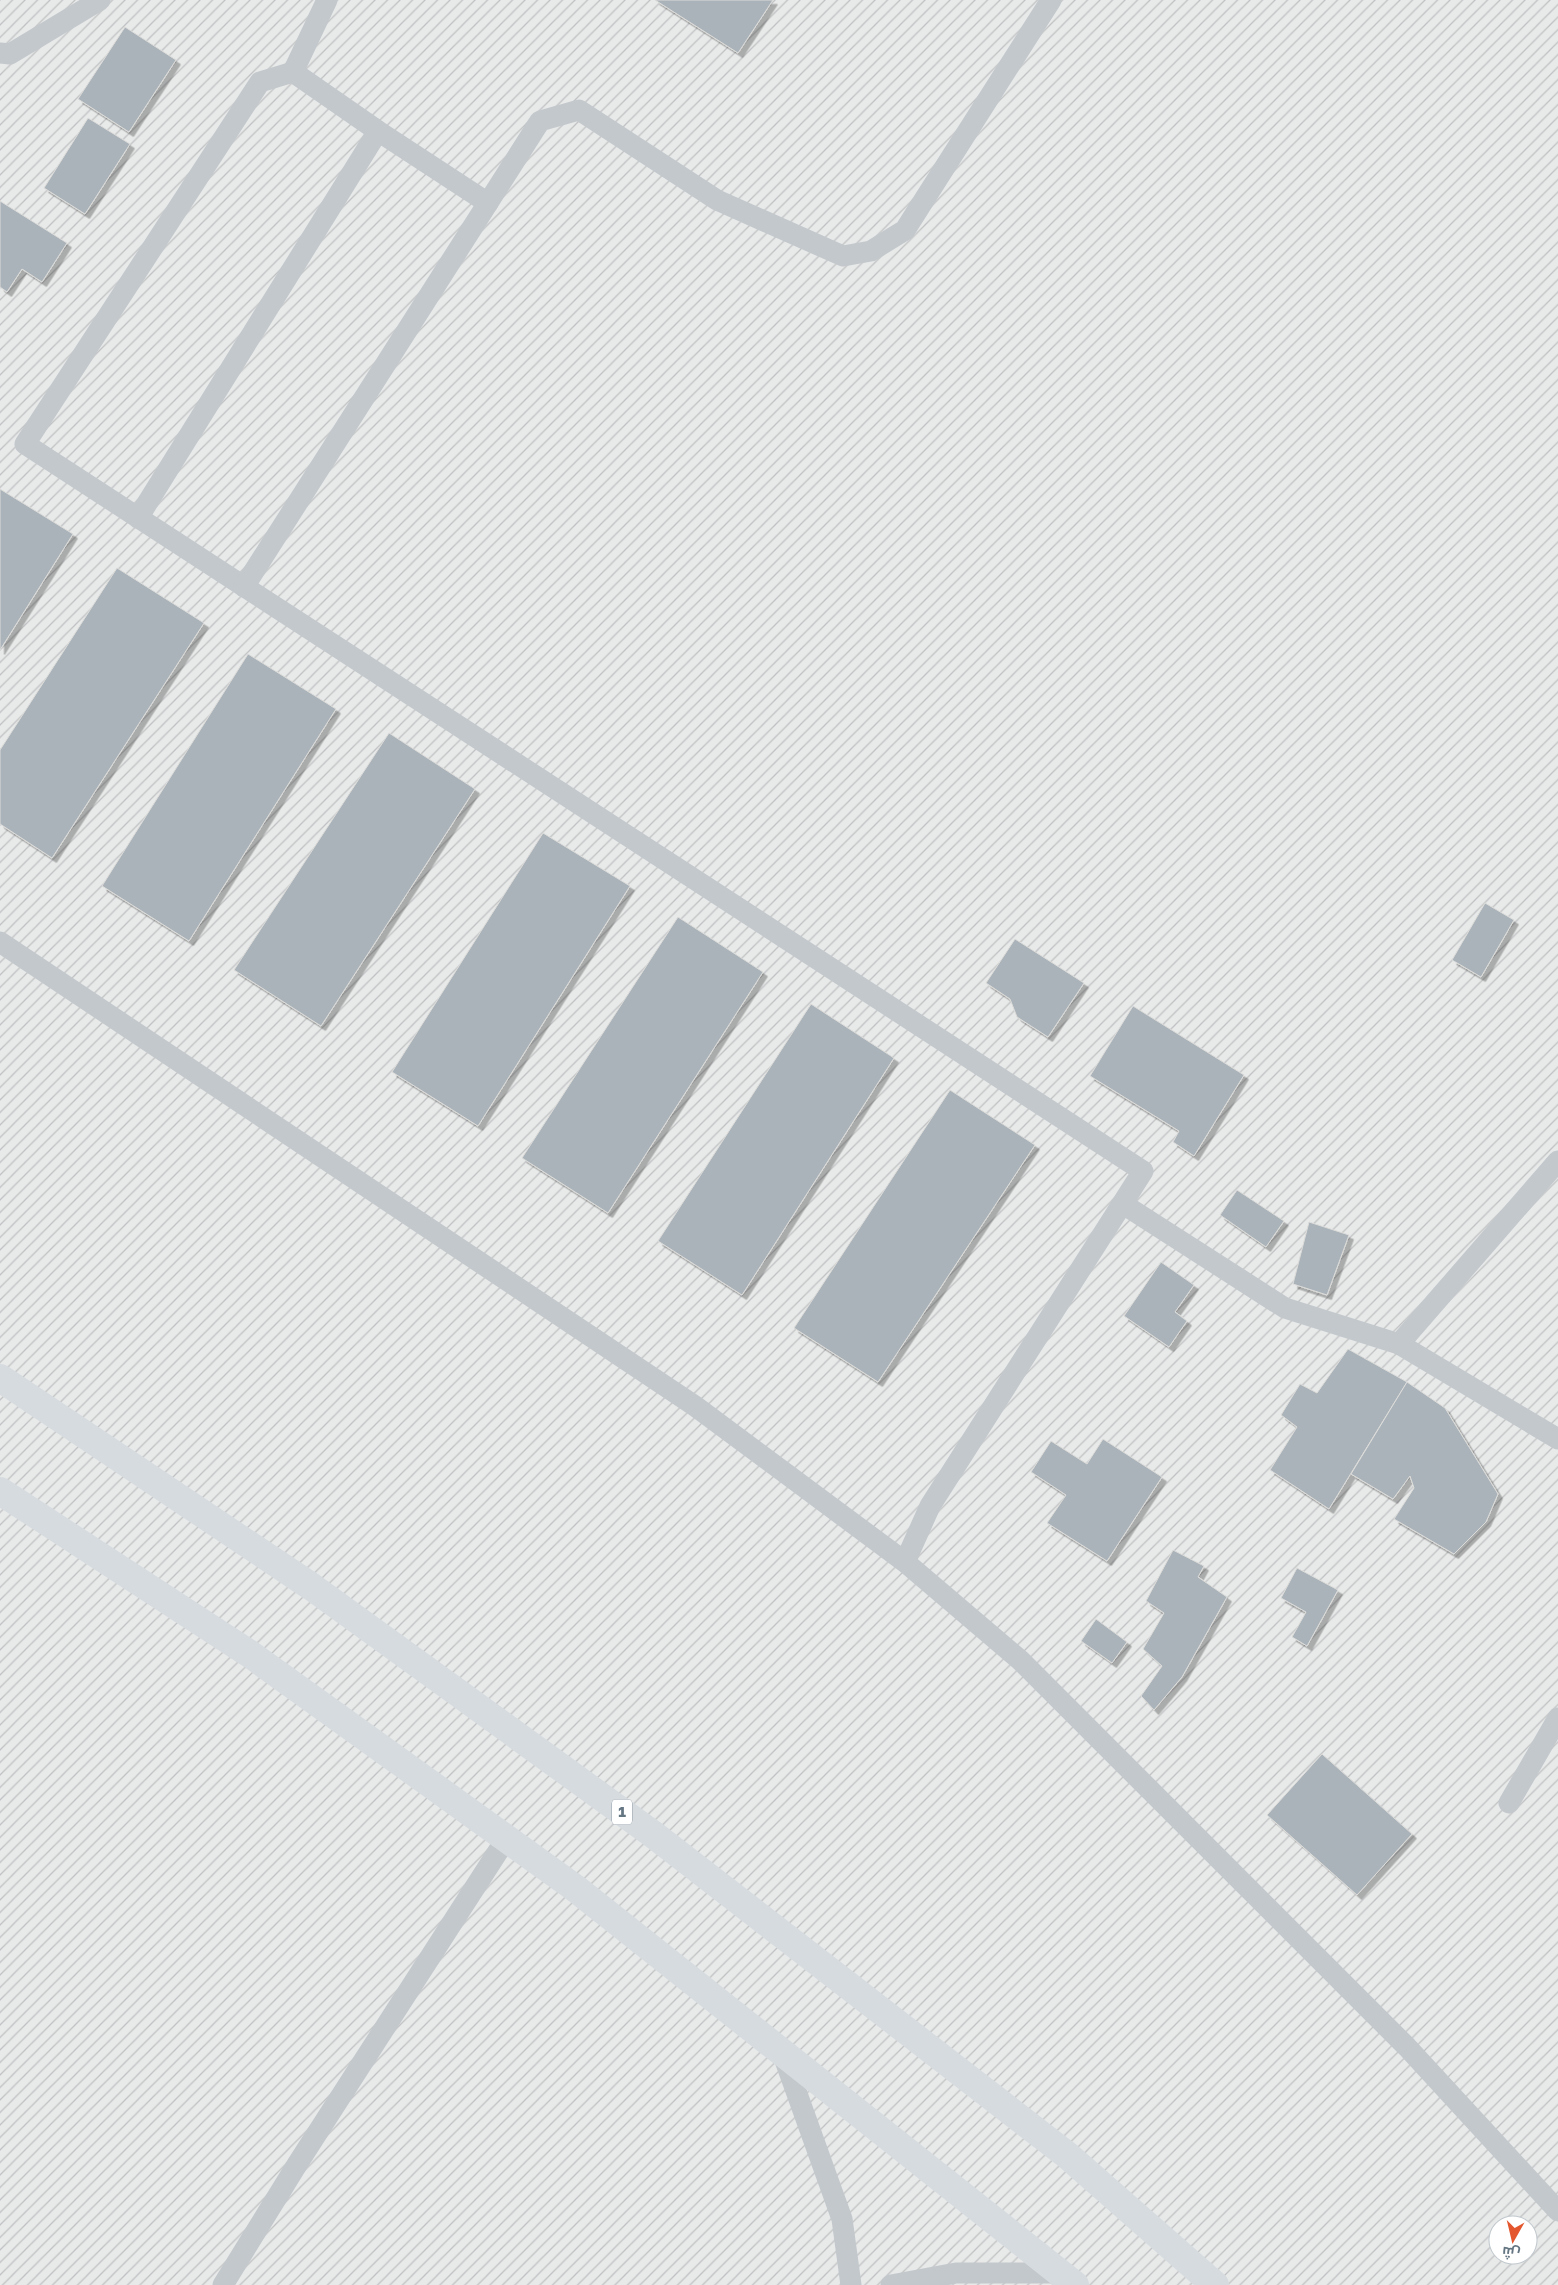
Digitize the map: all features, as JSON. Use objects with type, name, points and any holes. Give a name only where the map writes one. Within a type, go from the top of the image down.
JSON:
[{"type":"highway","name":"1","points":[[0,1378],[312,1588],[654,1835],[1067,2155],[1215,2285]]},
{"type":"highway","points":[[0,1490],[250,1654],[575,1888],[1068,2279]]},
{"type":"lane","points":[[0,53],[10,54],[100,0]]},
{"type":"lane","points":[[327,0],[293,72],[260,82],[25,444],[1144,1171],[930,1506],[905,1562]]},
{"type":"lane","points":[[244,587],[540,121],[580,110],[717,200],[844,256],[871,251],[905,230],[1051,0]]},
{"type":"lane","points":[[293,72],[378,131],[488,202]]},
{"type":"lane","points":[[138,518],[378,131]]},
{"type":"lane","points":[[0,942],[695,1406],[905,1562],[1020,1660],[1407,2047],[1558,2210]]},
{"type":"lane","points":[[1398,1344],[1558,1161]]},
{"type":"lane","points":[[1122,1204],[1285,1308],[1398,1344],[1558,1439]]},
{"type":"lane","points":[[1509,1803],[1558,1718]]},
{"type":"lane","points":[[224,2285],[298,2163],[506,1839]]},
{"type":"lane","points":[[782,2052],[842,2219],[851,2285]]},
{"type":"lane","points":[[891,2285],[956,2273],[1068,2279]]},
{"type":"shaded area","points":[[0,0],[1558,0],[1558,2285],[0,2285]]},
{"type":"building","points":[[655,0],[773,0],[738,53]]},
{"type":"building","points":[[125,27],[176,60],[129,132],[78,99]]},
{"type":"building","points":[[88,118],[130,144],[85,214],[44,188]]},
{"type":"building","points":[[0,201],[67,243],[42,282],[22,269],[7,292],[0,287]]},
{"type":"building","points":[[0,489],[73,534],[0,650]]},
{"type":"building","points":[[117,568],[204,623],[52,858],[0,824],[0,750]]},
{"type":"building","points":[[248,654],[336,709],[189,941],[102,886]]},
{"type":"building","points":[[389,733],[475,789],[321,1026],[234,970]]},
{"type":"building","points":[[543,833],[630,886],[478,1126],[392,1072]]},
{"type":"building","points":[[1485,903],[1514,920],[1481,977],[1452,960]]},
{"type":"building","points":[[678,917],[763,972],[608,1213],[522,1158]]},
{"type":"building","points":[[1015,939],[1084,983],[1048,1037],[1017,1017],[1010,999],[986,983]]},
{"type":"building","points":[[811,1004],[894,1058],[742,1295],[658,1241]]},
{"type":"building","points":[[1133,1006],[1244,1075],[1194,1156],[1173,1142],[1179,1131],[1090,1076]]},
{"type":"building","points":[[950,1090],[1035,1145],[878,1382],[794,1328]]},
{"type":"building","points":[[1237,1190],[1284,1221],[1266,1247],[1220,1215]]},
{"type":"building","points":[[1309,1222],[1349,1235],[1327,1295],[1293,1284]]},
{"type":"building","points":[[1161,1262],[1194,1285],[1175,1312],[1187,1321],[1169,1347],[1124,1316]]},
{"type":"building","points":[[1348,1349],[1407,1382],[1329,1509],[1270,1470],[1297,1427],[1281,1415],[1300,1384],[1317,1393]]},
{"type":"building","points":[[1407,1382],[1445,1408],[1498,1494],[1486,1522],[1454,1554],[1394,1519],[1414,1488],[1410,1476],[1393,1499],[1351,1474]]},
{"type":"building","points":[[1103,1439],[1162,1477],[1107,1561],[1047,1523],[1066,1495],[1031,1472],[1051,1441],[1087,1464]]},
{"type":"building","points":[[1173,1550],[1204,1566],[1198,1577],[1227,1597],[1182,1677],[1154,1710],[1141,1696],[1162,1666],[1143,1649],[1164,1613],[1146,1601]]},
{"type":"building","points":[[1297,1568],[1338,1590],[1307,1646],[1292,1637],[1306,1612],[1281,1598]]},
{"type":"building","points":[[1096,1619],[1127,1642],[1112,1663],[1081,1641]]},
{"type":"building","points":[[1322,1754],[1412,1834],[1357,1895],[1267,1815]]}]
